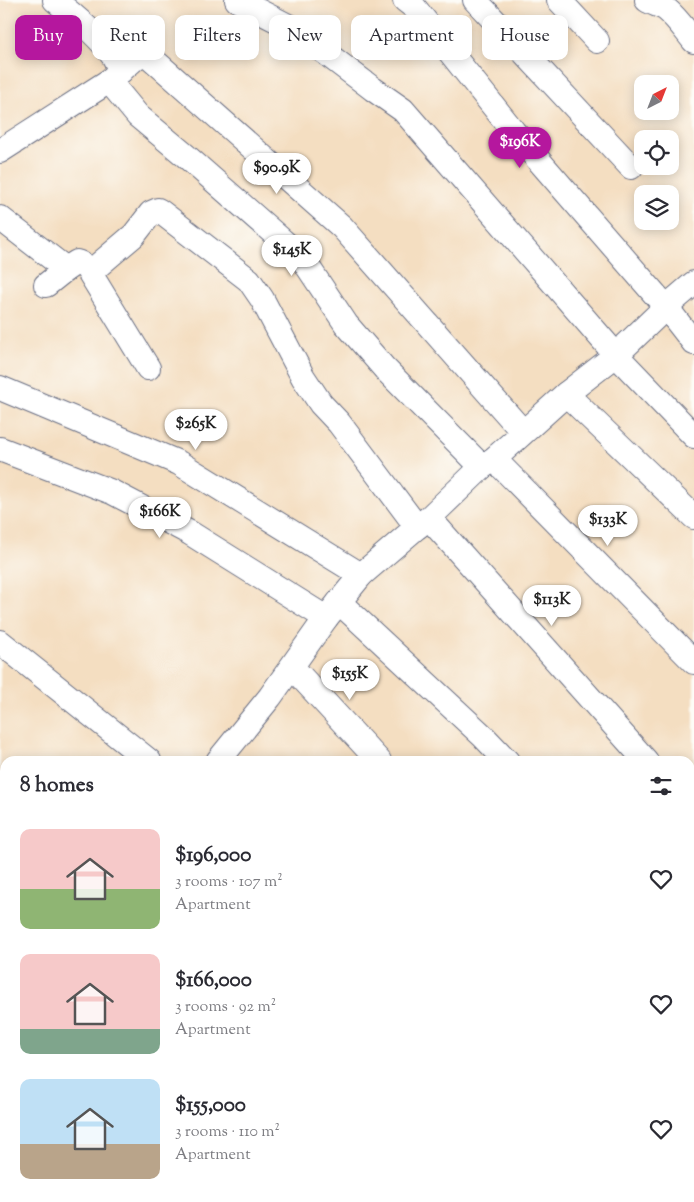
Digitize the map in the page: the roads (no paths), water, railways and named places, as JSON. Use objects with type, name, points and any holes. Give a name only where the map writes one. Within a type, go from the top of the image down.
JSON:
[{"type":"street","points":[[55,0],[84,25],[114,58],[115,76],[138,116],[302,258],[346,324],[385,370],[488,463],[694,662]]},
{"type":"street","points":[[237,0],[294,30],[403,110],[616,355],[694,436]]},
{"type":"street","points":[[405,0],[414,7],[514,132],[694,343]]},
{"type":"street","points":[[475,0],[631,167]]},
{"type":"street","points":[[559,0],[597,41]]},
{"type":"street","points":[[647,0],[665,9],[675,17],[694,41]]},
{"type":"street","points":[[0,151],[115,76],[139,55],[144,54],[150,57],[342,227],[523,432]]},
{"type":"street","points":[[46,284],[77,269],[91,271],[134,235],[151,213],[158,210],[249,280],[262,299],[303,377],[322,404],[423,522],[641,756]]},
{"type":"street","points":[[0,218],[77,269],[148,368]]},
{"type":"street","points":[[222,756],[270,697],[333,610],[361,575],[566,394],[616,355],[694,283]]},
{"type":"street","points":[[0,388],[179,463],[361,575]]},
{"type":"street","points":[[566,394],[694,517]]},
{"type":"street","points":[[0,449],[112,492],[333,610],[476,729],[502,756]]},
{"type":"street","points":[[0,642],[143,756]]},
{"type":"street","points":[[292,667],[374,756]]}]
